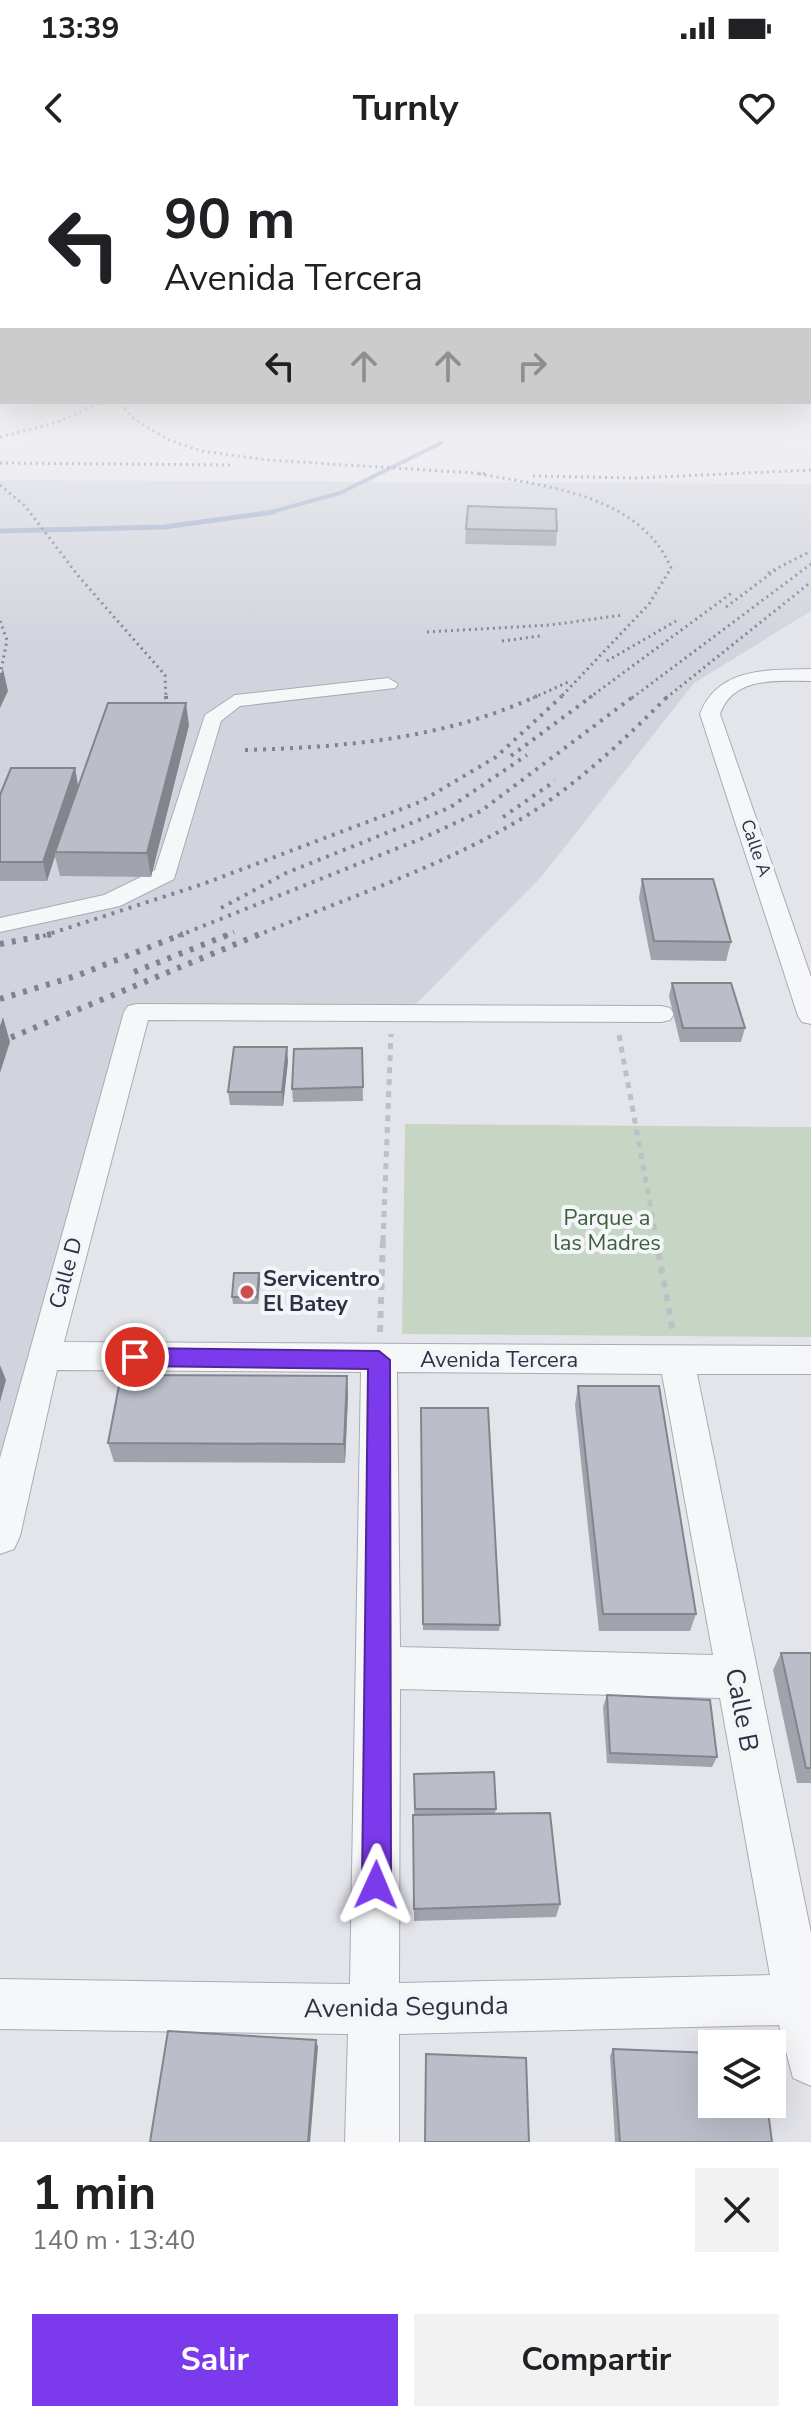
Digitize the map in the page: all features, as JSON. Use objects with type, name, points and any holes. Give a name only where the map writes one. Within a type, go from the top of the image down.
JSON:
[{"type":"street","name":"Calle A","points":[[811,675],[727,684],[713,698],[710,714],[802,958],[811,1016]]},
{"type":"street","points":[[0,925],[111,901],[166,874],[212,719],[235,701],[388,684]]},
{"type":"street","name":"Calle D","points":[[0,1536],[43,1356],[137,1012],[391,1013]]},
{"type":"street","points":[[391,1013],[661,1014]]},
{"type":"street","name":"Avenida Tercera","points":[[43,1356],[811,1360]]},
{"type":"street","name":"Calle B","points":[[677,1359],[735,1677],[806,1999],[811,2060]]},
{"type":"street","points":[[372,2142],[379,1667],[379,1360]]},
{"type":"street","points":[[379,1667],[735,1677]]},
{"type":"street","name":"Avenida Segunda","points":[[0,2004],[375,2009],[806,1999]]},
{"type":"path","points":[[379,1360],[391,1013]]},
{"type":"path","points":[[615,1014],[677,1359]]},
{"type":"shaded area","points":[[0,480],[811,484],[811,611],[694,683],[542,876],[415,1005],[129,1008],[0,1483]]},
{"type":"green space","name":"Parque a las Madres","points":[[405,1124],[811,1127],[811,1337],[402,1334]]},
{"type":"building","points":[[468,506],[556,509],[557,531],[466,529]]},
{"type":"building","points":[[108,703],[186,703],[147,853],[55,852]]},
{"type":"building","points":[[11,768],[75,768],[43,862],[0,862],[0,795]]},
{"type":"building","points":[[642,879],[713,879],[731,942],[654,941]]},
{"type":"building","points":[[672,983],[731,983],[745,1028],[683,1028]]},
{"type":"building","points":[[234,1047],[287,1047],[282,1092],[228,1092]]},
{"type":"building","points":[[362,1048],[363,1087],[292,1089],[294,1049]]},
{"type":"building","name":"Servicentro El Batey","points":[[234,1273],[259,1273],[257,1297],[232,1297]]},
{"type":"building","points":[[121,1375],[347,1376],[344,1444],[108,1443]]},
{"type":"building","points":[[578,1386],[659,1386],[696,1614],[603,1614]]},
{"type":"building","points":[[421,1408],[488,1408],[500,1625],[423,1624]]},
{"type":"building","points":[[781,1653],[811,1653],[811,1768],[806,1768]]},
{"type":"building","points":[[607,1695],[710,1700],[717,1757],[610,1753]]},
{"type":"building","points":[[494,1772],[496,1809],[415,1809],[414,1774]]},
{"type":"building","points":[[550,1813],[560,1904],[414,1909],[413,1815]]},
{"type":"building","points":[[168,2031],[316,2040],[308,2142],[150,2142]]},
{"type":"building","points":[[613,2049],[698,2052],[698,2118],[769,2118],[772,2142],[620,2142]]},
{"type":"building","points":[[426,2054],[526,2058],[529,2142],[425,2142]]},
{"type":"waterway","points":[[269,513],[340,493],[402,462]]},
{"type":"waterway","points":[[269,513],[274,512]]},
{"type":"waterway","points":[[0,531],[164,527],[269,513]]},
{"type":"waterway","points":[[264,514],[269,513]]},
{"type":"railway","points":[[307,462],[489,474]]},
{"type":"railway","points":[[0,463],[232,465]]},
{"type":"railway","points":[[533,476],[637,478],[811,470]]},
{"type":"railway","points":[[479,474],[562,490],[590,498],[615,510],[638,525],[657,544],[671,568],[649,604],[561,697]]},
{"type":"railway","points":[[0,485],[25,506],[80,578],[165,675],[166,698]]},
{"type":"railway","points":[[768,573],[811,551]]},
{"type":"railway","points":[[632,698],[811,564]]},
{"type":"railway","points":[[726,607],[777,569]]},
{"type":"railway","points":[[666,698],[811,582]]},
{"type":"railway","points":[[589,698],[733,592]]},
{"type":"railway","points":[[427,632],[550,625],[623,615]]},
{"type":"railway","points":[[0,621],[7,640],[0,676]]},
{"type":"railway","points":[[607,661],[676,621]]},
{"type":"railway","points":[[502,641],[540,636]]},
{"type":"railway","points":[[533,698],[568,682]]},
{"type":"railway","points":[[166,696],[168,724]]},
{"type":"railway","points":[[245,750],[394,738],[466,722],[537,696]]},
{"type":"railway","points":[[511,756],[592,696]]},
{"type":"railway","points":[[183,934],[423,838],[481,811],[634,696]]},
{"type":"railway","points":[[256,936],[433,864],[534,811],[621,742],[668,696]]},
{"type":"railway","points":[[45,935],[203,884],[420,802],[496,757],[561,697]]},
{"type":"railway","points":[[221,908],[286,873],[449,808],[527,755]]},
{"type":"railway","points":[[503,817],[555,781]]},
{"type":"railway","points":[[225,936],[234,932]]},
{"type":"railway","points":[[45,935],[52,934]]},
{"type":"railway","points":[[0,999],[76,976],[183,934]]},
{"type":"railway","points":[[178,936],[183,934]]},
{"type":"railway","points":[[225,936],[230,934]]},
{"type":"railway","points":[[0,1042],[260,934]]},
{"type":"railway","points":[[0,944],[45,935]]},
{"type":"railway","points":[[134,972],[225,936]]},
{"type":"place","name":"Servicentro El Batey","points":[[247,1292]]},
{"type":"route","points":[[135,1357],[379,1360],[376,1885]]}]
